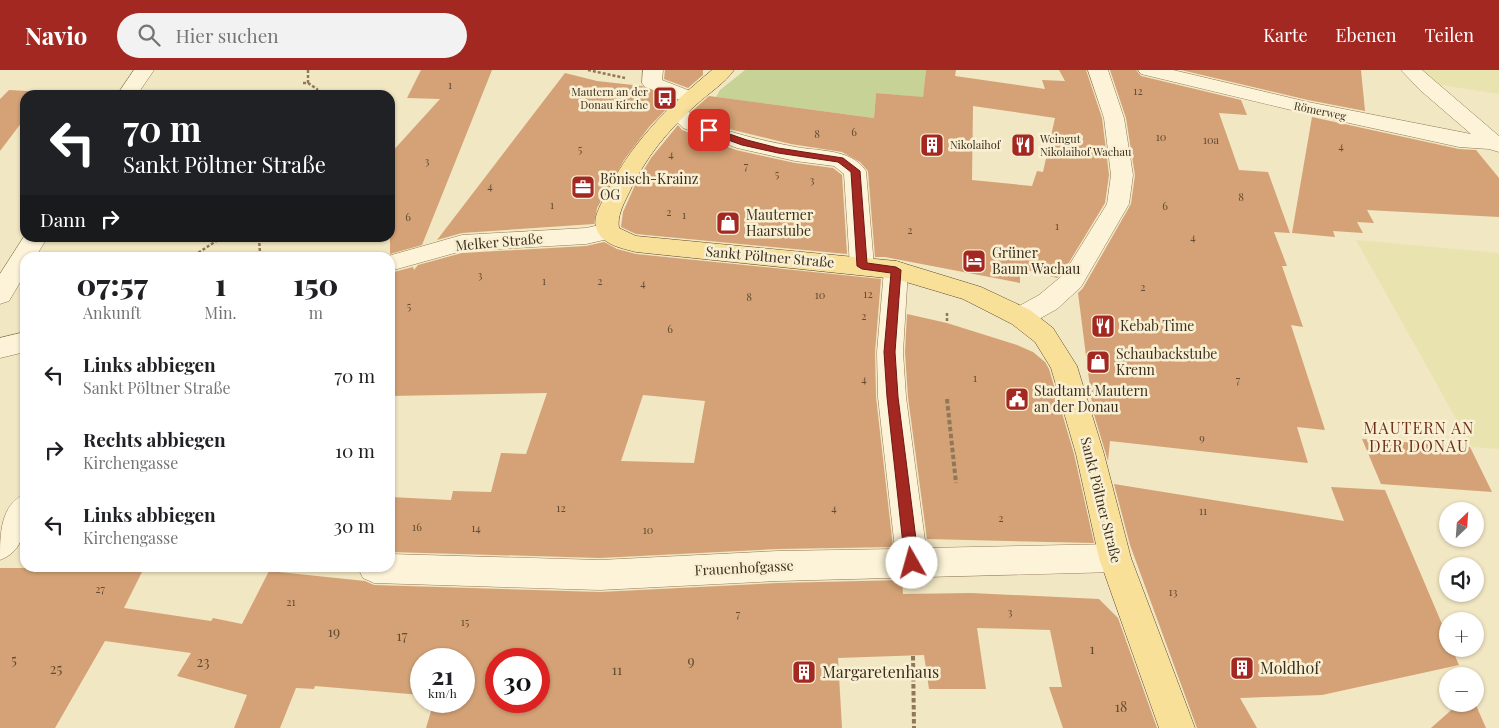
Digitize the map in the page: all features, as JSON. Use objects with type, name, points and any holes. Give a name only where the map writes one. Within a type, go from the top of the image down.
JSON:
[{"type":"main road","points":[[609,231],[607,220],[625,176],[659,128],[683,104],[724,70]]},
{"type":"main road","name":"Sankt Pöltner Straße","points":[[609,231],[618,238],[636,244],[896,270],[972,293],[1021,317],[1044,335],[1064,366],[1090,454],[1115,558],[1177,728]]},
{"type":"street","points":[[131,90],[144,70]]},
{"type":"street","points":[[1021,317],[1048,302],[1072,281],[1118,204],[1122,175],[1114,118],[1098,70]]},
{"type":"street","name":"Römerweg","points":[[1148,70],[1308,108],[1459,140],[1497,145]]},
{"type":"street","points":[[1411,70],[1427,86],[1497,145]]},
{"type":"street","points":[[653,77],[683,104],[690,123],[745,143],[795,154],[840,160],[850,165],[855,171],[862,266]]},
{"type":"street","name":"Melker Straße","points":[[395,261],[462,243],[586,236],[609,231]]},
{"type":"street","points":[[0,295],[20,262]]},
{"type":"street","points":[[896,270],[890,361],[892,397],[912,563]]},
{"type":"street","points":[[0,348],[20,343]]},
{"type":"street","points":[[0,546],[20,515]]},
{"type":"street","name":"Frauenhofgasse","points":[[395,569],[600,576],[778,566],[1115,558]]},
{"type":"path","points":[[308,70],[308,83]]},
{"type":"path","points":[[588,70],[653,77]]},
{"type":"path","points":[[303,83],[308,83],[317,90]]},
{"type":"path","points":[[199,252],[215,242]]},
{"type":"path","points":[[947,399],[956,483]]},
{"type":"path","points":[[913,656],[914,728]]},
{"type":"shaded area","points":[[1421,70],[1499,70],[1499,94],[1435,84]]},
{"type":"shaded area","points":[[1356,240],[1499,253],[1499,449],[1472,447]]},
{"type":"green space","points":[[745,70],[926,70],[923,100],[909,96],[876,93],[874,118],[716,97],[720,90]]},
{"type":"building","points":[[421,70],[492,70],[422,245],[395,253],[390,252],[390,242],[395,242],[395,148],[440,99],[407,98]]},
{"type":"building","points":[[665,70],[703,70],[703,75],[688,88],[664,79]]},
{"type":"building","points":[[926,70],[956,70],[955,76],[1045,89],[1042,80],[1065,81],[1059,70],[1086,70],[1102,118],[1109,175],[1105,203],[1062,274],[1057,278],[1020,268],[1020,283],[885,257],[875,257],[868,171],[860,162],[842,152],[791,144],[733,130],[710,122],[691,112],[709,96],[874,118],[876,93],[923,97]],"holes":[[[973,106],[1055,118],[1043,172],[1037,171],[1032,186],[972,180]]]},
{"type":"building","points":[[1110,70],[1136,70],[1141,76],[1241,100],[1247,115],[1219,113],[1239,170],[1268,172],[1290,233],[1274,232],[1287,266],[1282,266],[1303,327],[1291,325],[1325,430],[1297,427],[1308,463],[1110,441],[1108,461],[1090,401],[1092,403],[1078,293],[1083,288],[1131,204],[1135,175],[1126,118]]},
{"type":"building","points":[[1181,70],[1361,70],[1365,111],[1308,100]]},
{"type":"building","points":[[565,73],[597,81],[642,86],[675,100],[649,127],[624,160],[597,208],[594,224],[462,233],[437,240]]},
{"type":"building","points":[[9,90],[20,91],[20,125],[0,151],[0,99]]},
{"type":"building","points":[[1312,117],[1459,149],[1476,150],[1499,178],[1499,217],[1367,210],[1374,223],[1357,222],[1363,233],[1333,231],[1335,237],[1292,233]]},
{"type":"building","points":[[678,125],[682,130],[736,150],[795,163],[833,168],[842,175],[847,254],[636,234],[621,227],[623,212],[636,183],[651,158]]},
{"type":"building","points":[[604,242],[617,249],[636,254],[881,279],[875,352],[876,397],[893,547],[778,549],[600,558],[395,552],[395,497],[451,500],[453,491],[491,492],[501,453],[526,454],[547,393],[395,396],[395,272],[413,267],[414,270],[418,265],[462,253],[586,246]],"holes":[[[643,395],[705,401],[694,463],[621,461]]]},
{"type":"building","points":[[907,314],[947,323],[1017,345],[1033,352],[1045,362],[1049,369],[1074,454],[1094,543],[927,539],[908,397],[905,352]]},
{"type":"building","points":[[1362,439],[1470,447],[1492,492],[1381,484]]},
{"type":"building","points":[[1114,484],[1344,521],[1331,487],[1385,490],[1439,617],[1439,657],[1456,657],[1459,665],[1439,667],[1439,669],[1322,695],[1240,698],[1257,728],[1197,728],[1130,545]]},
{"type":"building","points":[[0,568],[20,568],[20,572],[142,572],[124,608],[211,621],[213,618],[242,624],[268,572],[365,581],[374,585],[600,592],[778,583],[902,580],[903,594],[971,593],[1099,599],[1118,618],[1157,728],[1063,728],[1049,687],[1062,687],[1050,630],[977,628],[986,689],[929,689],[924,655],[838,658],[842,728],[426,728],[430,713],[475,713],[475,648],[410,648],[410,694],[315,686],[314,689],[296,688],[280,728],[234,728],[247,695],[177,676],[191,653],[105,641],[55,728],[0,728]]},
{"type":"building","points":[[1449,712],[1479,712],[1486,728],[1431,728]]},
{"type":"place","name":"Mautern an der Donau Kirche","points":[[665,98]]},
{"type":"place","name":"Nikolaihof","points":[[932,145]]},
{"type":"place","name":"Weingut Nikolaihof Wachau","points":[[1023,145]]},
{"type":"place","name":"Bönisch-Krainz OG","points":[[583,187]]},
{"type":"place","name":"Mauterner Haarstube","points":[[728,223]]},
{"type":"place","name":"Grüner Baum Wachau","points":[[974,261]]},
{"type":"place","name":"Kebab Time","points":[[1103,326]]},
{"type":"place","name":"Schaubackstube Krenn","points":[[1098,362]]},
{"type":"place","name":"Stadtamt Mautern an der Donau","points":[[1017,399]]},
{"type":"place","name":"Moldhof","points":[[1242,668]]},
{"type":"place","name":"Margaretenhaus","points":[[804,672]]},
{"type":"district","name":"MAUTERN AN DER DONAU","points":[[1419,437]]},
{"type":"route","points":[[709,130],[745,143],[795,154],[840,160],[850,165],[855,171],[862,266],[896,270],[890,352],[892,397],[912,563]]}]
